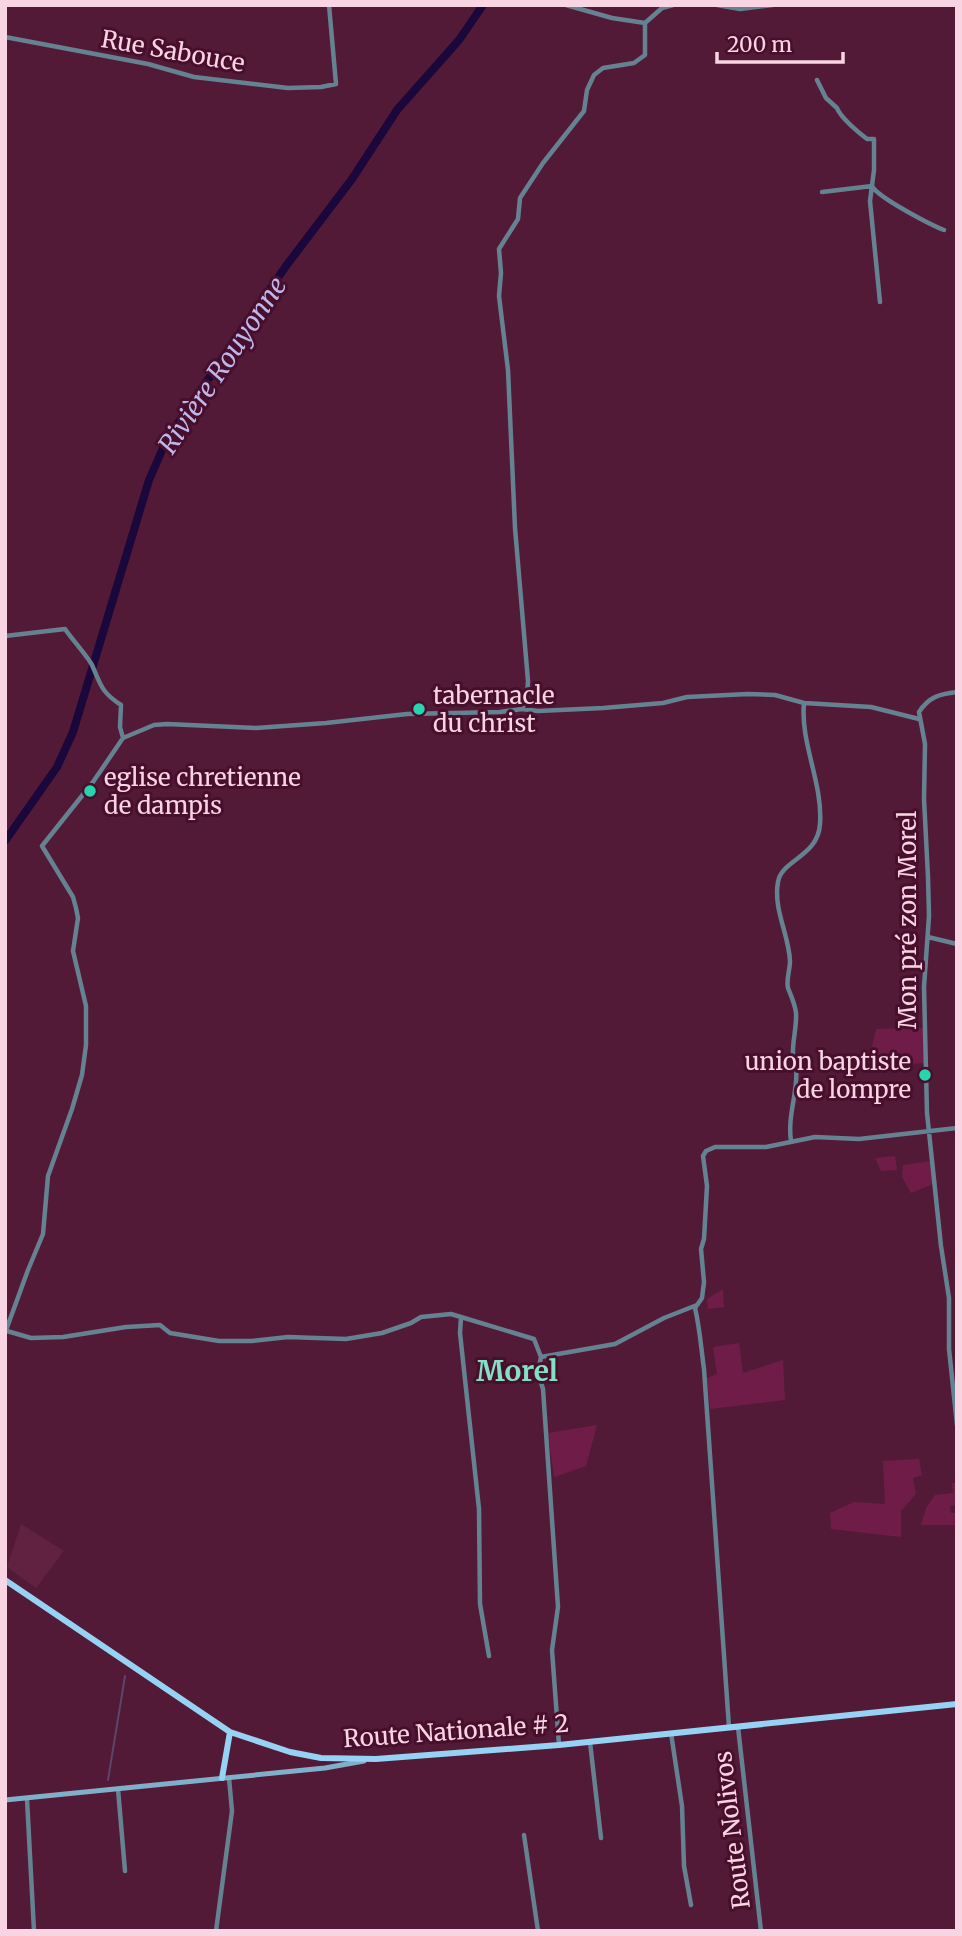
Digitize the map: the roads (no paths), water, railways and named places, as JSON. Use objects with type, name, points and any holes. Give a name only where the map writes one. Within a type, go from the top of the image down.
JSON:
[{"type":"main road","name":"Route Nationale # 2","points":[[5,1580],[230,1732],[305,1756],[346,1760],[376,1759],[559,1745],[957,1704]]},
{"type":"main road","points":[[225,1778],[230,1732]]},
{"type":"main road","points":[[5,1800],[325,1768],[376,1759]]},
{"type":"street","name":"Rue Sabouce","points":[[5,37],[148,64],[194,77],[288,88],[321,87],[336,84],[329,5]]},
{"type":"street","points":[[566,5],[612,18],[645,23]]},
{"type":"street","points":[[522,709],[527,696],[528,681],[514,514],[508,370],[499,296],[499,249],[518,219],[520,198],[583,111],[587,90],[594,75],[603,68],[634,63],[645,55],[645,23],[662,8],[673,5]]},
{"type":"street","points":[[717,5],[740,9],[772,5]]},
{"type":"street","points":[[817,80],[826,98],[837,108],[844,120],[867,139],[874,139],[870,201],[880,302]]},
{"type":"street","points":[[822,192],[872,186]]},
{"type":"street","points":[[872,186],[878,195],[905,212],[917,215],[944,230]]},
{"type":"street","points":[[5,636],[65,629],[91,663],[99,686],[121,705],[122,738]]},
{"type":"street","points":[[559,1745],[552,1650],[558,1607],[543,1389],[538,1373],[541,1357],[534,1339],[451,1314],[421,1317],[382,1333],[346,1339],[219,1341],[170,1333],[160,1325],[126,1327],[63,1337],[31,1338],[6,1332],[43,1234],[48,1176],[82,1075],[86,1045],[86,1006],[73,951],[78,918],[76,908],[73,897],[42,846],[93,782],[122,738],[154,725],[256,728],[407,714],[522,709],[564,711],[663,703],[687,697],[748,694],[775,695],[804,703],[871,707],[919,719],[919,712],[926,701],[934,696],[957,692]]},
{"type":"street","points":[[791,1140],[789,1128],[796,1066],[793,1056],[796,1010],[788,986],[790,959],[777,890],[778,878],[784,868],[797,861],[812,847],[820,824],[813,765],[802,716],[804,703]]},
{"type":"street","name":"Mon pré zon Morel","points":[[919,719],[926,758],[924,799],[928,877],[924,1044],[929,1131],[949,1298],[949,1349],[957,1425]]},
{"type":"street","points":[[928,937],[957,944]]},
{"type":"street","points":[[729,1727],[705,1369],[700,1344],[701,1331],[695,1308],[702,1298],[704,1282],[701,1249],[707,1186],[703,1156],[706,1151],[715,1147],[766,1147],[815,1137],[859,1139],[957,1128]]},
{"type":"street","points":[[541,1357],[615,1344],[697,1304]]},
{"type":"street","points":[[461,1317],[460,1333],[479,1509],[480,1604],[489,1656]]},
{"type":"street","name":"Route Nolivos","points":[[737,1726],[761,1931]]},
{"type":"street","points":[[671,1733],[682,1806],[684,1866],[691,1905]]},
{"type":"street","points":[[590,1741],[601,1838]]},
{"type":"street","points":[[216,1931],[232,1811],[225,1778]]},
{"type":"street","points":[[118,1789],[125,1871]]},
{"type":"street","points":[[27,1798],[34,1931]]},
{"type":"street","points":[[524,1835],[538,1931]]},
{"type":"waterway","name":"Rivière Rouyonne","points":[[5,841],[57,767],[73,732],[149,480],[167,439],[286,266],[352,179],[397,110],[459,40],[483,5]]},
{"type":"waterway","points":[[108,1780],[125,1676]]},
{"type":"place","name":"tabernacle du christ","points":[[419,709]]},
{"type":"place","name":"eglise chretienne de dampis","points":[[90,791]]},
{"type":"place","name":"union baptiste de lompre","points":[[925,1075]]},
{"type":"district","name":"Morel","points":[[517,1371]]}]
